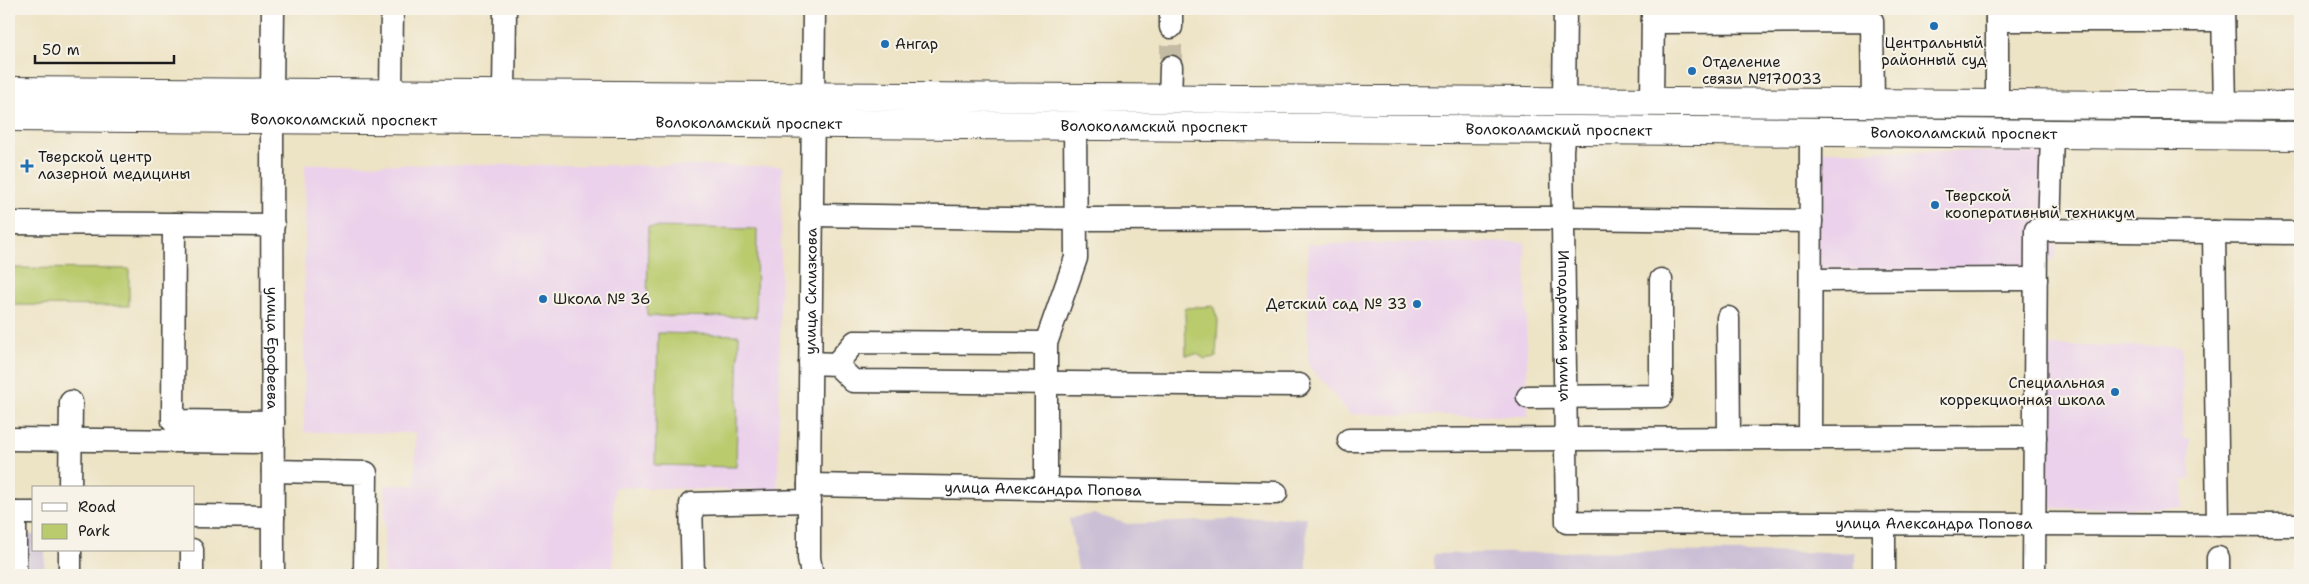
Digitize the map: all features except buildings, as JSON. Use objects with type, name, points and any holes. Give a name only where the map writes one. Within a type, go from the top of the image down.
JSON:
[{"type":"main road","name":"Волоколамский проспект","points":[[9,91],[2300,106]]},
{"type":"main road","name":"Волоколамский проспект","points":[[9,118],[2300,136]]},
{"type":"street","points":[[272,93],[273,9]]},
{"type":"street","points":[[391,94],[392,9]]},
{"type":"street","points":[[504,94],[505,9]]},
{"type":"street","name":"улица Склизкова","points":[[812,575],[809,558],[814,9]]},
{"type":"street","points":[[1564,102],[1565,9]]},
{"type":"street","points":[[1997,104],[1997,14],[2223,14],[2224,106]]},
{"type":"street","points":[[1652,102],[1653,15],[1872,21],[1873,104]]},
{"type":"street","points":[[1170,67],[1170,99]]},
{"type":"street","name":"улица Ерофеева","points":[[272,120],[273,575]]},
{"type":"street","points":[[1046,489],[1046,343],[1076,258],[1075,126]]},
{"type":"street","name":"Ипподромная улица","points":[[1564,130],[1562,150],[1567,522]]},
{"type":"street","points":[[1810,438],[1811,132]]},
{"type":"street","points":[[2049,230],[2052,134]]},
{"type":"street","points":[[811,215],[1076,219],[1563,218],[1811,221]]},
{"type":"street","points":[[9,223],[273,225]]},
{"type":"street","points":[[174,224],[173,421],[273,432]]},
{"type":"street","points":[[2034,575],[2036,230],[2300,232]]},
{"type":"street","points":[[2214,232],[2218,525]]},
{"type":"street","points":[[1811,280],[2036,279]]},
{"type":"street","points":[[1528,397],[1661,396],[1661,280]]},
{"type":"street","points":[[1728,318],[1729,438]]},
{"type":"street","points":[[836,364],[854,342],[1046,343]]},
{"type":"street","points":[[810,363],[836,364],[853,381],[1299,385]]},
{"type":"street","points":[[70,486],[71,402]]},
{"type":"street","points":[[9,439],[70,439],[273,432]]},
{"type":"street","points":[[1349,440],[2035,437]]},
{"type":"street","points":[[273,472],[366,473],[365,575]]},
{"type":"street","name":"улица Александра Попова","points":[[693,575],[691,504],[810,493],[1046,489],[1276,492]]},
{"type":"street","points":[[15,575],[19,513]]},
{"type":"street","points":[[195,516],[273,517]]},
{"type":"street","name":"улица Александра Попова","points":[[1567,522],[2300,525]]},
{"type":"street","points":[[1884,523],[1884,575]]},
{"type":"street","points":[[70,552],[70,575]]},
{"type":"street","points":[[192,552],[192,575]]},
{"type":"shaded area","name":"Тверской кооперативный техникум","points":[[1813,151],[2056,152],[2056,257],[2032,271],[1813,269]]},
{"type":"shaded area","name":"Школа № 36","points":[[305,164],[782,166],[778,491],[614,487],[613,575],[384,575],[385,485],[480,485],[415,484],[416,433],[304,432]]},
{"type":"shaded area","name":"Детский сад № 33","points":[[1525,242],[1528,416],[1350,414],[1308,364],[1308,244]]},
{"type":"shaded area","name":"Специальная коррекционная школа","points":[[2047,346],[2182,346],[2183,438],[2190,438],[2190,480],[2183,480],[2183,508],[2047,508]]},
{"type":"shaded area","points":[[1093,514],[1128,524],[1306,517],[1307,575],[1079,575],[1069,518]]},
{"type":"shaded area","points":[[9,535],[32,535],[32,552],[45,552],[44,575],[9,575]]},
{"type":"shaded area","points":[[1629,551],[1855,553],[1855,575],[1434,575],[1434,554]]},
{"type":"green space","points":[[648,227],[757,229],[756,317],[647,316]]},
{"type":"green space","points":[[9,268],[129,269],[129,306],[9,305]]},
{"type":"green space","points":[[1213,306],[1218,320],[1216,357],[1205,359],[1197,354],[1186,355],[1185,308]]},
{"type":"green space","points":[[658,333],[739,335],[736,467],[655,465]]},
{"type":"tunnel","points":[[1171,27],[1171,67]]},
{"type":"place","name":"Центральный районный суд","points":[[1934,26]]},
{"type":"place","name":"Ангар","points":[[885,44]]},
{"type":"place","name":"Отделение связи №170033","points":[[1692,71]]},
{"type":"place","name":"Тверской центр лазерной медицины","points":[[27,166]]},
{"type":"place","name":"Тверской кооперативный техникум","points":[[1935,205]]},
{"type":"place","name":"Школа № 36","points":[[543,299]]},
{"type":"place","name":"Детский сад № 33","points":[[1417,304]]},
{"type":"place","name":"Специальная коррекционная школа","points":[[2115,392]]}]
